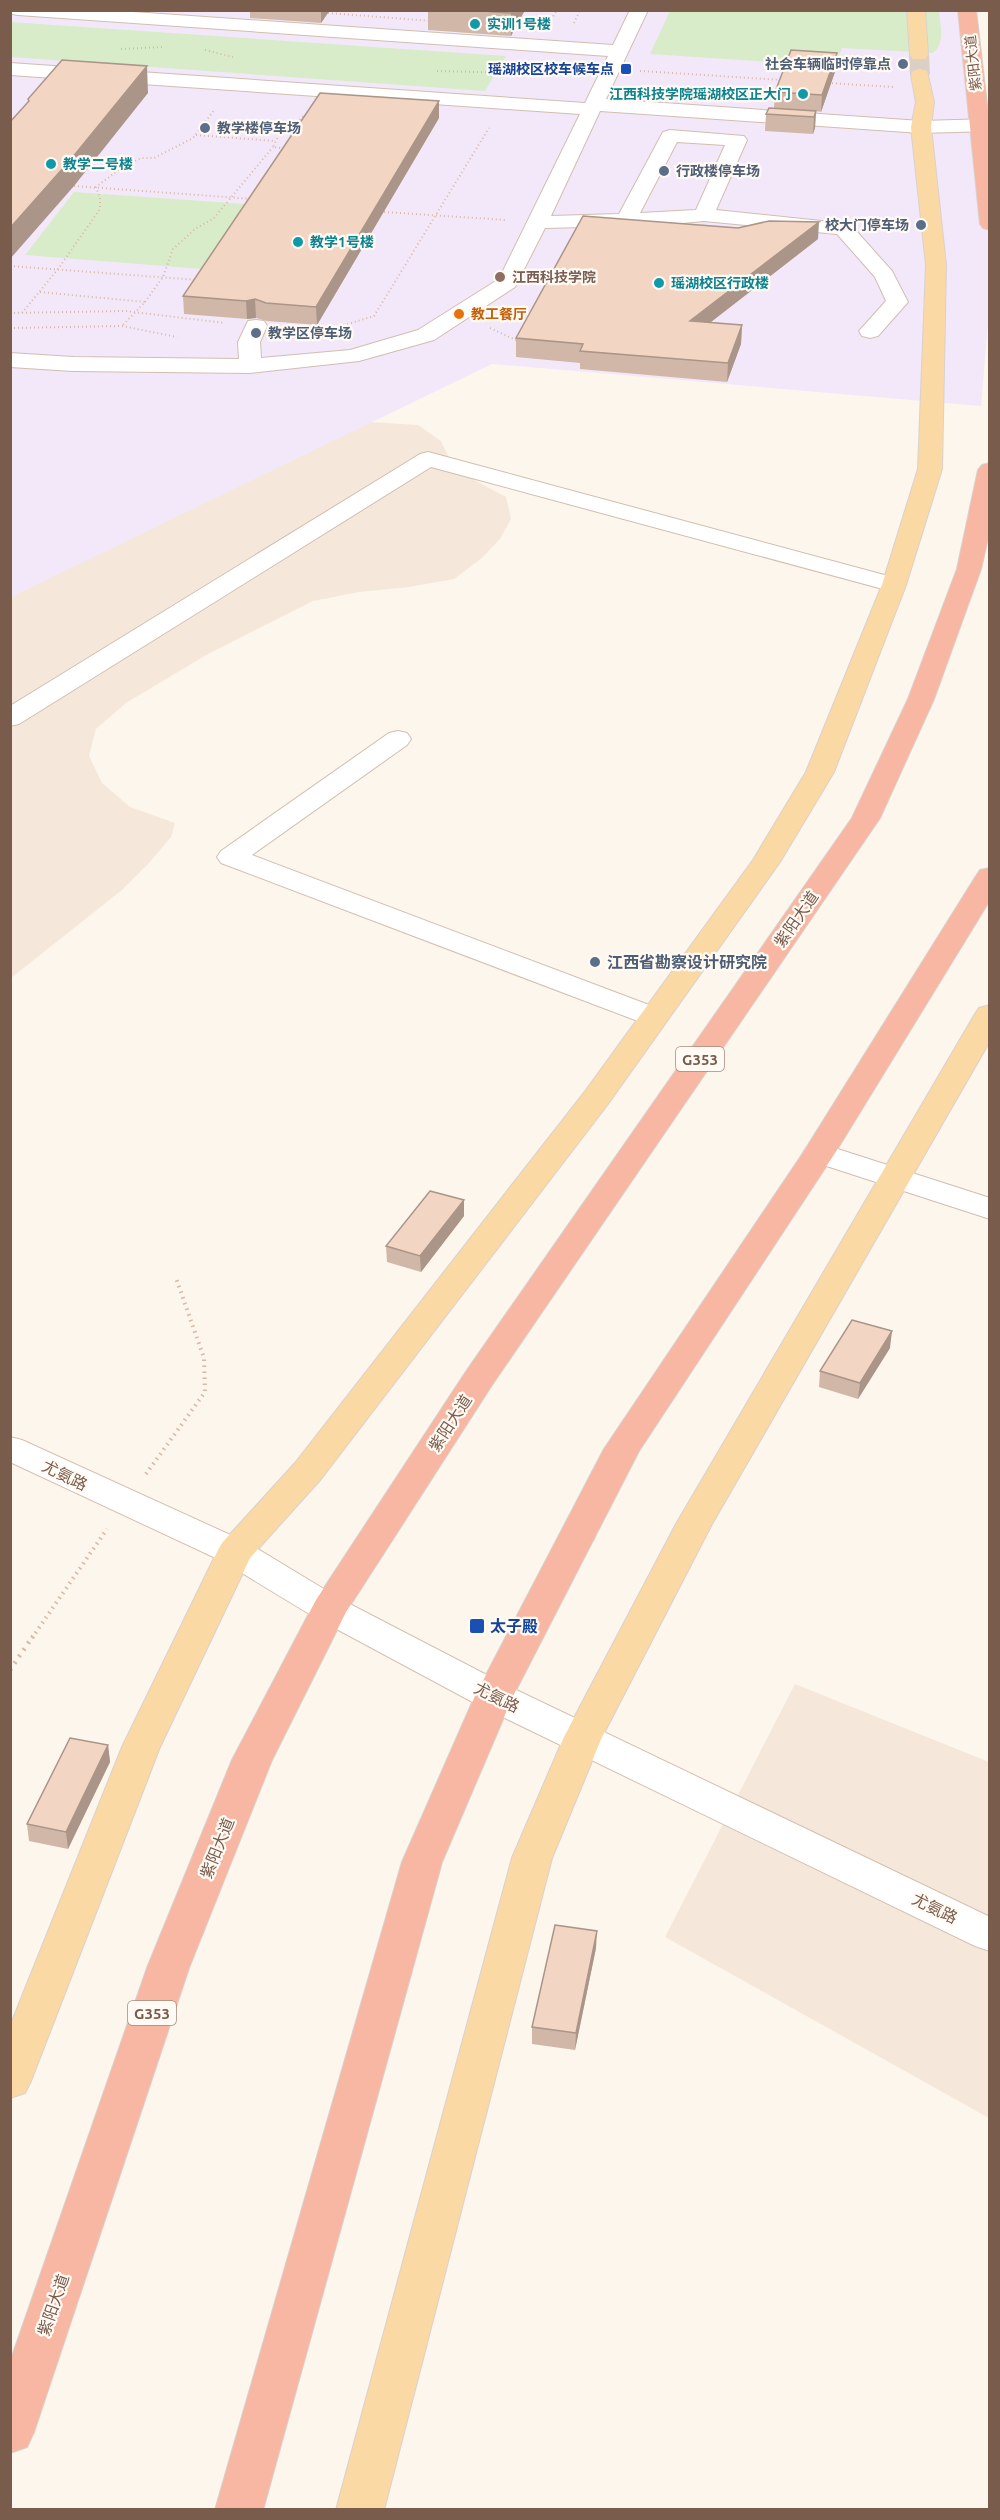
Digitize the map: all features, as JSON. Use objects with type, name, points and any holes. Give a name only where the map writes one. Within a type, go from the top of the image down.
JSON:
[{"type":"highway","name":"紫阳大道","points":[[967,10],[984,124],[990,224]]},
{"type":"highway","name":"紫阳大道","points":[[10,2432],[168,1968],[252,1760],[329,1609],[479,1378],[866,818],[921,699],[969,569],[990,470]]},
{"type":"highway","points":[[239,2510],[422,1862],[494,1696],[622,1449],[819,1153],[990,876]]},
{"type":"main road","points":[[916,10],[919,55]]},
{"type":"main road","points":[[10,2081],[141,1747],[235,1552],[308,1471],[590,1107],[766,862],[820,772],[894,585],[930,470],[936,265],[921,127],[925,102],[921,82]]},
{"type":"main road","points":[[360,2510],[532,1858],[583,1737],[694,1524],[990,1014]]},
{"type":"street","points":[[18,10],[231,18],[535,46],[619,51]]},
{"type":"street","points":[[10,360],[73,364],[250,366],[351,356],[426,335],[508,283],[639,10]]},
{"type":"street","points":[[10,69],[504,103],[619,106],[921,127],[984,124]]},
{"type":"street","points":[[627,219],[670,136],[737,140],[704,214]]},
{"type":"street","points":[[538,222],[704,214],[843,228],[885,274],[897,302],[870,331]]},
{"type":"street","points":[[250,366],[249,342],[256,326]]},
{"type":"street","points":[[10,718],[428,459],[894,585]]},
{"type":"street","points":[[398,739],[231,857],[654,1017]]},
{"type":"street","points":[[819,1153],[990,1209]]},
{"type":"street","name":"尤氨路","points":[[10,1448],[235,1552],[329,1609],[494,1696],[990,1935]]},
{"type":"path","points":[[328,13],[433,21]]},
{"type":"path","points":[[10,313],[137,312],[256,326],[326,331],[374,316],[504,103],[500,91],[515,66],[528,56],[535,46]]},
{"type":"path","points":[[619,106],[637,70],[786,81]]},
{"type":"path","points":[[480,71],[511,73]]},
{"type":"path","points":[[818,82],[921,82]]},
{"type":"path","points":[[96,188],[121,168],[141,158],[154,158],[195,135],[233,84]]},
{"type":"path","points":[[122,326],[146,302],[164,278],[173,249],[195,229],[214,218],[233,198],[273,147],[282,128],[297,123],[328,91]]},
{"type":"path","points":[[195,135],[276,141]]},
{"type":"path","points":[[273,147],[293,150]]},
{"type":"path","points":[[74,186],[260,199]]},
{"type":"path","points":[[22,313],[58,269],[100,209],[100,198],[96,188]]},
{"type":"path","points":[[384,212],[538,222]]},
{"type":"path","points":[[10,266],[206,281]]},
{"type":"path","points":[[39,292],[146,302]]},
{"type":"path","points":[[10,328],[122,326],[179,337]]},
{"type":"shaded area","name":"江西科技学院","points":[[11,11],[959,11],[990,241],[989,312],[981,406],[492,364],[11,597]]},
{"type":"shaded area","points":[[370,422],[418,425],[441,441],[451,462],[476,481],[506,497],[511,519],[500,539],[482,558],[454,579],[409,587],[359,592],[313,601],[208,654],[126,703],[96,729],[89,756],[102,783],[130,807],[175,823],[171,837],[122,890],[11,978],[11,595]]},
{"type":"shaded area","points":[[795,1684],[989,1762],[989,2118],[665,1937]]},
{"type":"green space","points":[[670,11],[939,11],[941,39],[933,53],[842,48],[835,66],[650,54]]},
{"type":"green space","points":[[10,22],[506,56],[485,91],[11,57]]},
{"type":"green space","points":[[74,192],[245,204],[202,269],[25,255]]},
{"type":"building","points":[[469,10],[513,10],[511,13]]},
{"type":"building","points":[[791,50],[837,53],[822,95],[775,92]]},
{"type":"building","name":"教学二号楼","points":[[62,60],[147,66],[72,158],[10,228],[10,122]]},
{"type":"building","name":"教学1号楼","points":[[320,93],[439,101],[316,307],[266,303],[255,299],[246,301],[183,296]]},
{"type":"building","points":[[769,108],[816,111],[814,117],[766,114]]},
{"type":"building","name":"瑶湖校区行政楼","points":[[583,216],[738,228],[769,221],[819,222],[690,321],[742,325],[728,363],[580,351],[583,344],[516,338]]},
{"type":"building","points":[[430,1191],[464,1200],[420,1256],[386,1246]]},
{"type":"building","points":[[852,1320],[892,1331],[860,1383],[820,1371]]},
{"type":"building","points":[[70,1738],[108,1745],[66,1832],[27,1824]]},
{"type":"building","points":[[555,1925],[597,1931],[576,2033],[532,2027]]},
{"type":"tunnel","points":[[919,55],[920,75]]},
{"type":"place","name":"实训1号楼","points":[[475,24]]},
{"type":"place","name":"社会车辆临时停靠点","points":[[903,64]]},
{"type":"place","name":"瑶湖校区校车候车点","points":[[626,69]]},
{"type":"place","name":"江西科技学院瑶湖校区正大门","points":[[803,94]]},
{"type":"place","name":"教学楼停车场","points":[[205,128]]},
{"type":"place","name":"教学二号楼","points":[[51,164]]},
{"type":"place","name":"行政楼停车场","points":[[664,171]]},
{"type":"place","name":"校大门停车场","points":[[921,225]]},
{"type":"place","name":"教学1号楼","points":[[298,242]]},
{"type":"place","name":"江西科技学院","points":[[500,277]]},
{"type":"place","name":"瑶湖校区行政楼","points":[[659,283]]},
{"type":"place","name":"教工餐厅","points":[[459,314]]},
{"type":"place","name":"教学区停车场","points":[[256,333]]},
{"type":"place","name":"江西省勘察设计研究院","points":[[595,962]]},
{"type":"place","name":"太子殿","points":[[477,1626]]}]
